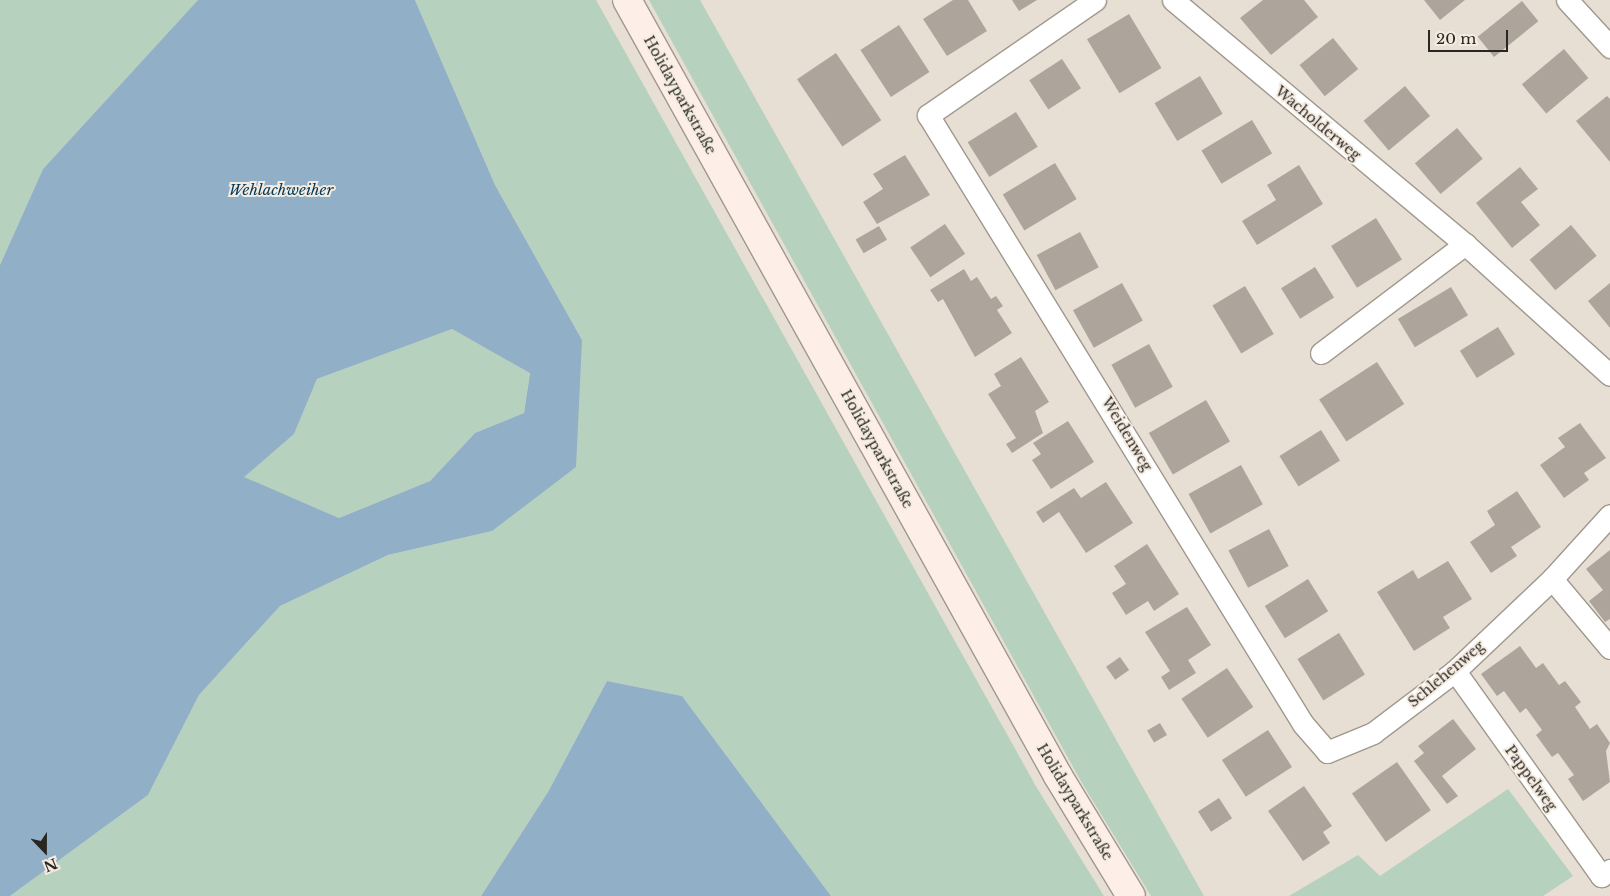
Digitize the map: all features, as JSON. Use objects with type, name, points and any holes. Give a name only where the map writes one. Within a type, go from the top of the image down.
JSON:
[{"type":"main road","name":"Holidayparkstraße","points":[[626,0],[1054,767],[1132,896]]},
{"type":"street","name":"Weidenweg","points":[[1096,0],[928,114],[1302,724],[1327,752]]},
{"type":"street","name":"Wacholderweg","points":[[1172,0],[1466,244],[1610,375]]},
{"type":"street","points":[[1566,0],[1610,47]]},
{"type":"street","points":[[1321,353],[1466,244]]},
{"type":"street","name":"Schlehenweg","points":[[1327,752],[1373,733],[1455,670],[1552,579],[1610,515]]},
{"type":"street","points":[[1552,579],[1610,648]]},
{"type":"street","name":"Pappelweg","points":[[1455,670],[1601,876],[1610,870]]},
{"type":"green space","points":[[0,0],[198,0],[43,169],[0,265]]},
{"type":"green space","points":[[415,0],[596,0],[1037,788],[1104,896],[831,896],[682,696],[607,681],[548,792],[481,896],[10,896],[148,795],[199,695],[280,606],[388,555],[492,531],[582,340],[495,185]]},
{"type":"green space","points":[[649,0],[700,0],[1204,896],[1151,896],[1082,783]]},
{"type":"green space","points":[[452,329],[530,372],[524,413],[475,433],[430,481],[339,518],[243,477],[294,434],[317,379]]},
{"type":"green space","points":[[1508,789],[1573,876],[1543,896],[1289,896],[1358,855],[1380,876]]},
{"type":"water","name":"Wehlachweiher","points":[[198,0],[415,0],[495,185],[582,340],[576,467],[492,531],[388,555],[280,606],[199,695],[148,795],[10,896],[0,896],[0,265],[43,169]],"holes":[[[452,329],[530,373],[524,413],[475,433],[430,481],[339,518],[244,477],[294,434],[317,379]]]},
{"type":"water","points":[[607,681],[682,696],[831,896],[481,896],[548,792]]},
{"type":"building","points":[[953,0],[968,0],[987,31],[947,56],[923,19]]},
{"type":"building","points":[[1012,0],[1037,0],[1019,11]]},
{"type":"building","points":[[1263,0],[1304,0],[1318,17],[1271,55],[1240,18]]},
{"type":"building","points":[[1424,0],[1465,0],[1440,20]]},
{"type":"building","points":[[1522,1],[1538,21],[1494,57],[1478,37]]},
{"type":"building","points":[[1129,14],[1161,68],[1119,93],[1087,39]]},
{"type":"building","points":[[899,25],[929,72],[891,97],[860,50]]},
{"type":"building","points":[[1333,38],[1358,69],[1325,96],[1300,65]]},
{"type":"building","points":[[1564,49],[1588,78],[1546,113],[1522,84]]},
{"type":"building","points":[[836,53],[881,120],[842,146],[797,79]]},
{"type":"building","points":[[1062,59],[1081,88],[1048,110],[1029,80]]},
{"type":"building","points":[[1200,76],[1223,114],[1177,141],[1155,103]]},
{"type":"building","points":[[1405,86],[1430,116],[1389,151],[1364,121]]},
{"type":"building","points":[[1607,96],[1610,99],[1610,162],[1576,121]]},
{"type":"building","points":[[1016,112],[1038,147],[989,177],[968,142]]},
{"type":"building","points":[[1252,120],[1272,153],[1222,184],[1201,150]]},
{"type":"building","points":[[1457,128],[1483,159],[1441,194],[1415,163]]},
{"type":"building","points":[[905,155],[930,195],[877,224],[863,202],[883,189],[873,174]]},
{"type":"building","points":[[1055,163],[1077,199],[1024,230],[1003,194]]},
{"type":"building","points":[[1299,165],[1323,204],[1257,245],[1242,221],[1276,200],[1267,185]]},
{"type":"building","points":[[1520,167],[1538,189],[1521,202],[1540,225],[1512,248],[1476,203]]},
{"type":"building","points":[[1376,218],[1402,260],[1357,288],[1331,246]]},
{"type":"building","points":[[945,224],[965,254],[930,277],[910,247]]},
{"type":"building","points":[[1571,225],[1597,256],[1555,290],[1530,260]]},
{"type":"building","points":[[879,226],[887,240],[864,253],[856,240]]},
{"type":"building","points":[[1080,232],[1099,267],[1056,290],[1037,255]]},
{"type":"building","points":[[1315,267],[1334,298],[1300,319],[1281,288]]},
{"type":"building","points":[[964,269],[971,281],[977,277],[991,299],[996,296],[1003,306],[997,310],[1012,333],[975,357],[943,299],[938,302],[930,290]]},
{"type":"building","points":[[1122,283],[1143,321],[1094,348],[1073,310]]},
{"type":"building","points":[[1610,283],[1610,328],[1588,301]]},
{"type":"building","points":[[1245,286],[1274,334],[1241,354],[1212,306]]},
{"type":"building","points":[[1451,287],[1468,315],[1415,347],[1398,319]]},
{"type":"building","points":[[1498,327],[1515,354],[1477,378],[1460,351]]},
{"type":"building","points":[[1149,344],[1173,387],[1135,408],[1111,365]]},
{"type":"building","points":[[1021,357],[1049,402],[1035,411],[1043,433],[1012,453],[1006,444],[1016,438],[988,394],[1001,386],[994,374]]},
{"type":"building","points":[[1377,362],[1404,404],[1346,442],[1319,400]]},
{"type":"building","points":[[1206,400],[1230,442],[1173,475],[1149,433]]},
{"type":"building","points":[[1068,421],[1094,462],[1051,489],[1032,460],[1041,454],[1033,443]]},
{"type":"building","points":[[1580,423],[1606,458],[1584,473],[1589,480],[1564,498],[1540,465],[1565,447],[1558,438]]},
{"type":"building","points":[[1321,430],[1340,461],[1299,486],[1279,456]]},
{"type":"building","points":[[1241,465],[1263,504],[1210,533],[1189,494]]},
{"type":"building","points":[[1106,482],[1133,523],[1086,553],[1059,512],[1043,523],[1036,512],[1074,488],[1081,498]]},
{"type":"building","points":[[1517,491],[1541,527],[1511,547],[1517,556],[1491,573],[1470,542],[1495,525],[1487,511]]},
{"type":"building","points":[[1269,529],[1289,566],[1248,588],[1228,551]]},
{"type":"building","points":[[1147,544],[1179,594],[1154,611],[1148,601],[1126,615],[1112,593],[1126,584],[1114,566]]},
{"type":"building","points":[[1610,550],[1610,619],[1605,622],[1589,601],[1603,590],[1586,569]]},
{"type":"building","points":[[1448,561],[1472,599],[1443,617],[1450,628],[1414,651],[1377,592],[1413,570],[1418,579]]},
{"type":"building","points":[[1308,579],[1328,611],[1285,638],[1265,606]]},
{"type":"building","points":[[1187,607],[1211,645],[1188,660],[1196,673],[1169,690],[1161,677],[1170,671],[1145,632]]},
{"type":"building","points":[[1339,633],[1365,675],[1323,701],[1297,659]]},
{"type":"building","points":[[1520,646],[1536,668],[1543,663],[1559,685],[1565,681],[1581,702],[1575,707],[1590,729],[1597,724],[1610,743],[1606,751],[1610,782],[1583,801],[1568,779],[1574,775],[1558,753],[1552,757],[1536,735],[1542,730],[1526,708],[1520,713],[1504,691],[1497,696],[1481,674]]},
{"type":"building","points":[[1120,657],[1129,670],[1115,680],[1106,667]]},
{"type":"building","points":[[1227,668],[1253,707],[1208,738],[1181,699]]},
{"type":"building","points":[[1453,719],[1476,749],[1442,776],[1458,796],[1447,804],[1414,761],[1424,753],[1418,746]]},
{"type":"building","points":[[1160,723],[1167,735],[1154,743],[1147,730]]},
{"type":"building","points":[[1268,730],[1292,767],[1246,797],[1222,760]]},
{"type":"building","points":[[1397,762],[1431,810],[1386,842],[1352,794]]},
{"type":"building","points":[[1304,786],[1332,826],[1323,832],[1330,843],[1303,861],[1268,811]]},
{"type":"building","points":[[1219,798],[1232,818],[1211,832],[1198,812]]}]
